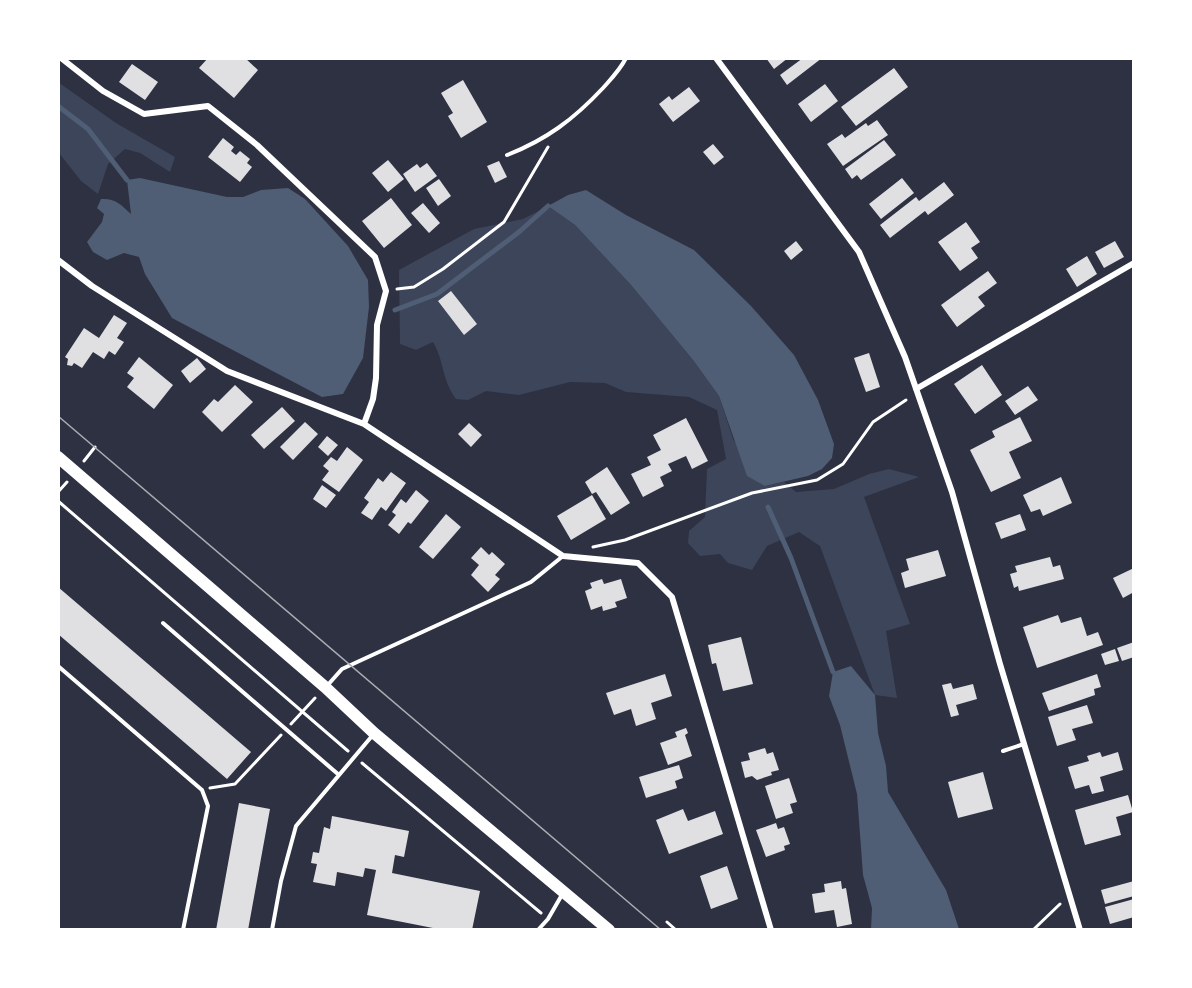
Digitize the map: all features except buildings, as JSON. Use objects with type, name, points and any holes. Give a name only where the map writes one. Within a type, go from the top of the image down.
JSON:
[{"type":"main road","points":[[59,459],[325,687],[374,733],[609,930]]},
{"type":"street","points":[[61,58],[103,91],[144,114],[208,106],[257,145],[375,257],[386,291],[377,325],[376,378],[364,424]]},
{"type":"street","points":[[716,58],[859,252],[916,389],[952,492],[1080,930]]},
{"type":"street","points":[[58,260],[92,286],[227,371],[364,424],[563,556],[638,563],[672,597],[771,930]]},
{"type":"street","points":[[916,389],[1134,263]]},
{"type":"lane","points":[[507,155],[533,145],[556,131],[585,107],[622,67],[626,58]]},
{"type":"lane","points":[[325,687],[342,669],[531,582],[563,556]]},
{"type":"lane","points":[[163,623],[339,775]]},
{"type":"lane","points":[[58,666],[202,790],[208,806],[183,930]]},
{"type":"lane","points":[[272,930],[281,881],[296,826],[374,733]]},
{"type":"lane","points":[[1003,751],[1024,744]]},
{"type":"lane","points":[[538,930],[548,919],[563,893]]},
{"type":"path","points":[[386,291],[414,287],[443,269],[504,222],[556,131]]},
{"type":"path","points":[[563,556],[625,540],[752,493],[817,480],[843,464],[873,422],[906,400]]},
{"type":"path","points":[[58,501],[355,757],[548,919]]},
{"type":"path","points":[[303,711],[325,687]]},
{"type":"path","points":[[202,790],[235,784],[278,738]]},
{"type":"path","points":[[1033,930],[1070,896]]},
{"type":"path","points":[[667,922],[676,930]]},
{"type":"shaded area","points":[[58,82],[116,123],[175,157],[170,172],[140,153],[125,149],[108,164],[98,194],[81,181],[59,153]]},
{"type":"shaded area","points":[[140,178],[227,197],[243,197],[261,190],[288,188],[305,199],[348,246],[368,280],[369,307],[363,358],[343,394],[322,397],[172,318],[145,274],[139,257],[124,253],[107,260],[93,252],[87,242],[102,222],[104,214],[97,208],[101,199],[114,201],[131,214],[127,180]]},
{"type":"shaded area","points":[[586,190],[626,215],[694,250],[751,306],[794,355],[818,400],[834,444],[832,458],[822,469],[808,476],[765,486],[747,476],[719,396],[693,360],[631,285],[575,225],[548,206],[568,195]]},
{"type":"shaded area","points":[[548,206],[575,225],[631,285],[693,360],[719,396],[733,439],[765,486],[784,482],[796,492],[834,489],[869,474],[889,469],[919,477],[864,497],[910,624],[886,631],[897,698],[875,695],[820,546],[799,532],[767,546],[752,570],[728,563],[720,554],[700,556],[688,543],[689,531],[705,517],[707,469],[726,459],[717,410],[689,397],[626,392],[605,383],[570,382],[519,395],[486,391],[468,400],[456,399],[448,384],[433,342],[416,350],[400,344],[399,270],[474,229],[523,219]]},
{"type":"shaded area","points":[[851,666],[875,695],[878,733],[886,766],[888,792],[946,890],[959,929],[871,929],[872,908],[863,875],[857,794],[840,725],[829,696],[833,672]]},
{"type":"waterway","points":[[58,106],[88,129],[127,180]]},
{"type":"waterway","points":[[395,310],[437,294],[519,232],[548,206]]},
{"type":"waterway","points":[[768,507],[791,558],[833,672]]},
{"type":"tram line","points":[[58,416],[661,930]]}]
